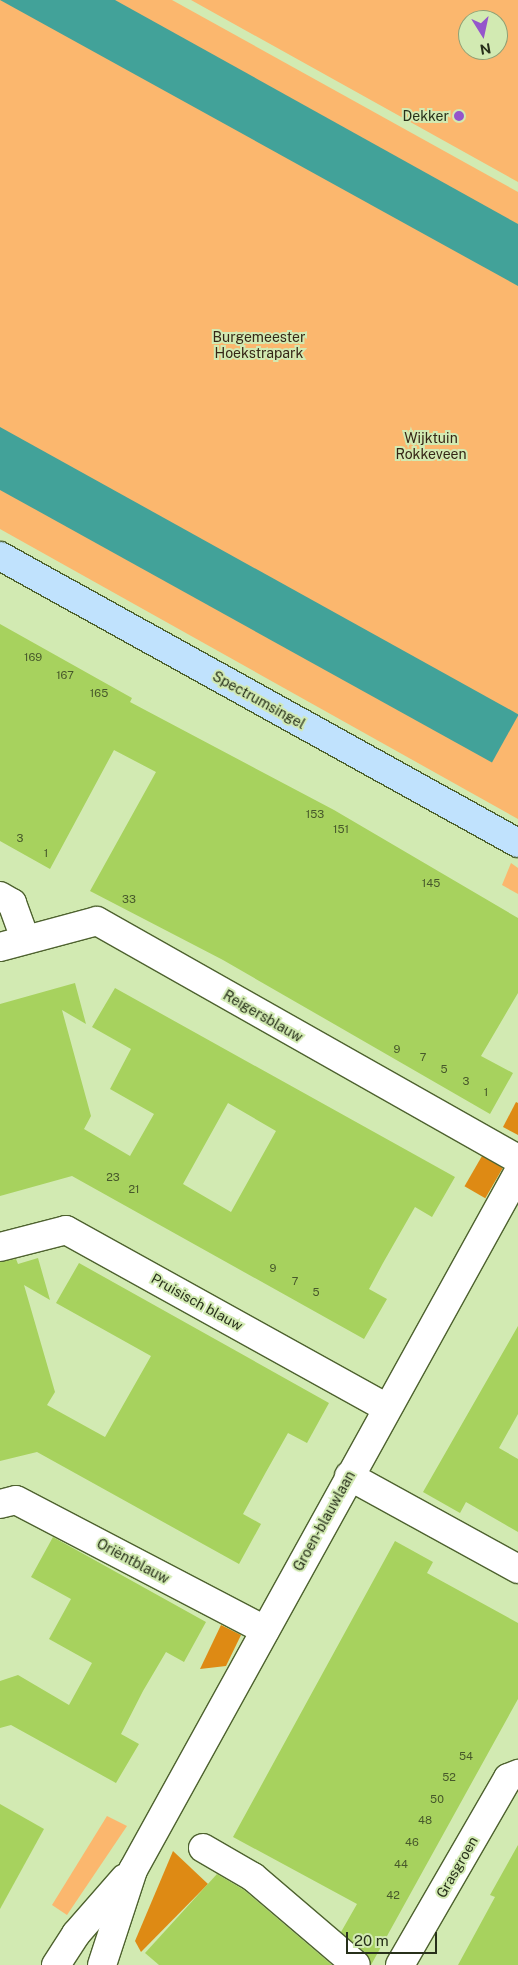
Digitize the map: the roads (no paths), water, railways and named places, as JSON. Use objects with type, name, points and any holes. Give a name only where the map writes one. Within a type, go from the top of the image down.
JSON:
[{"type":"street","name":"Spectrumsingel","points":[[0,556],[518,843]]},
{"type":"street","points":[[0,896],[12,903],[12,943]]},
{"type":"street","name":"Reigersblauw","points":[[12,943],[96,921],[518,1159]]},
{"type":"street","name":"Groen-blauwlaan","points":[[102,1965],[133,1870],[518,1173]]},
{"type":"street","name":"Pruisisch blauw","points":[[0,1247],[66,1230],[387,1408]]},
{"type":"street","points":[[349,1476],[518,1569]]},
{"type":"street","name":"Oriëntblauw","points":[[0,1504],[16,1500],[265,1630]]},
{"type":"street","name":"Grasgroen","points":[[400,1965],[508,1778],[518,1774]]},
{"type":"street","points":[[204,1848],[253,1877],[356,1965]]},
{"type":"street","name":"Groen-blauwlaan","points":[[56,1965],[76,1934],[133,1870]]},
{"type":"water","points":[[0,0],[115,0],[518,224],[518,286]]},
{"type":"water","points":[[0,427],[518,714],[492,763],[0,490]]},
{"type":"place","name":"Dekker","points":[[459,116]]},
{"type":"park label","name":"Burgemeester Hoekstrapark","points":[[259,346]]},
{"type":"park label","name":"Wijktuin Rokkeveen","points":[[431,446]]}]
